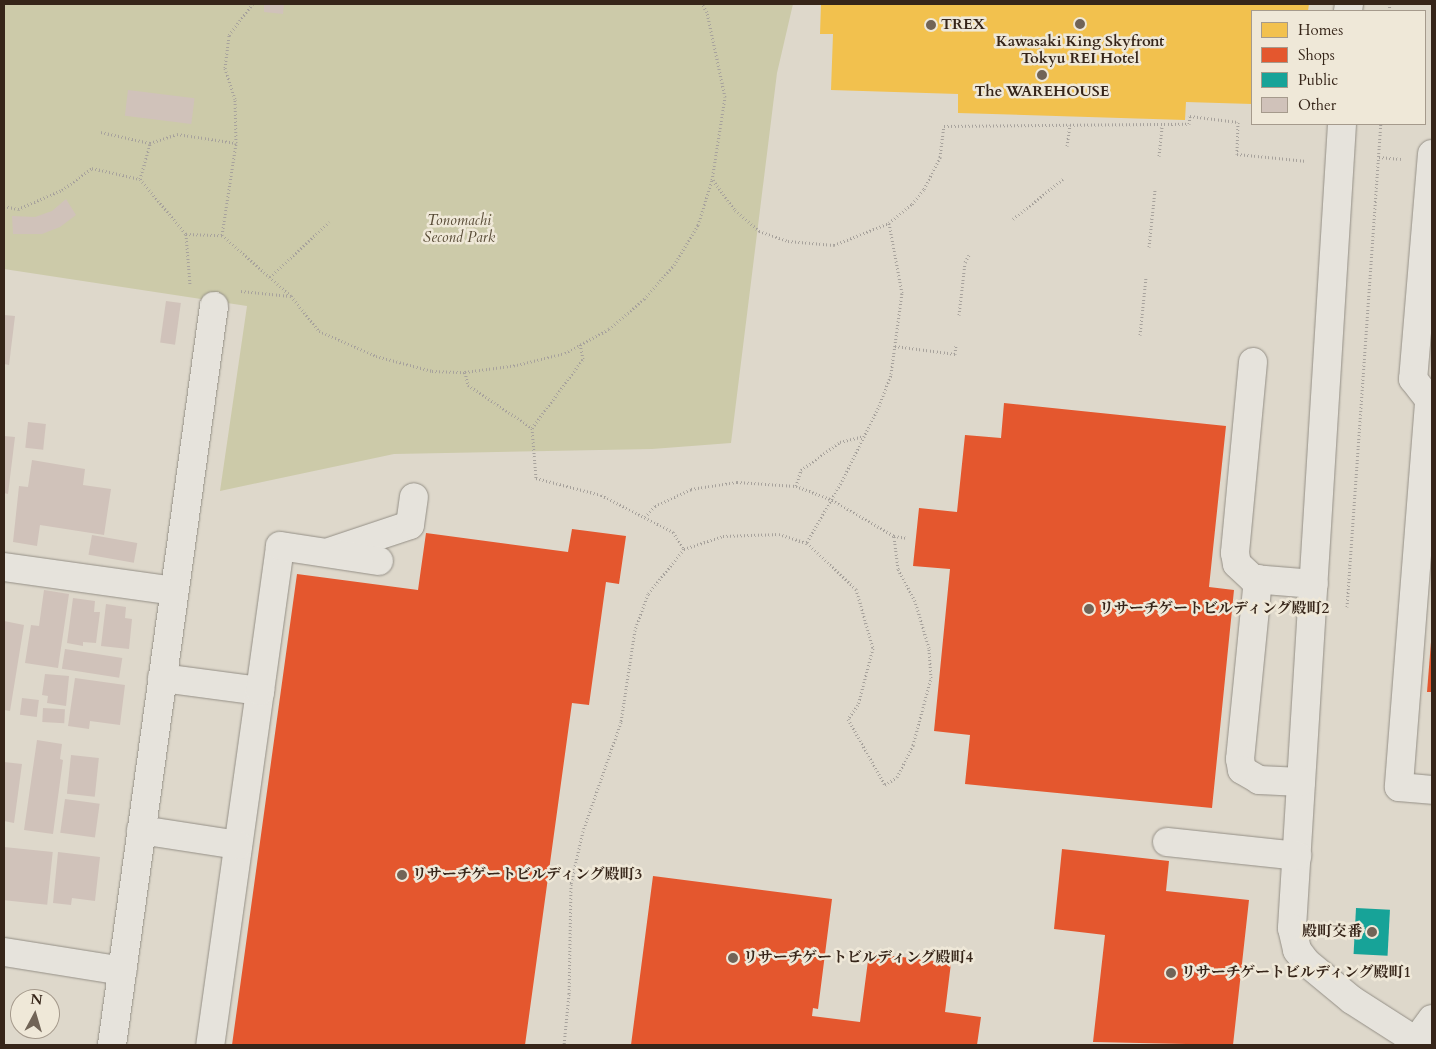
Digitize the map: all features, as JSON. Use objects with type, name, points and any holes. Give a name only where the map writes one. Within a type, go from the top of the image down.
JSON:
[{"type":"street","points":[[1342,125],[1326,412],[1292,928],[1297,950],[1306,962],[1352,1000],[1415,1043],[1432,1019]]},
{"type":"street","points":[[1432,154],[1414,379],[1431,403],[1399,787],[1432,790]]},
{"type":"street","points":[[112,1045],[214,306]]},
{"type":"street","points":[[1253,362],[1235,553],[1237,564],[1244,573],[1258,579],[1314,584]]},
{"type":"street","points":[[326,553],[410,525],[414,497]]},
{"type":"street","points":[[210,1045],[280,546],[379,561]]},
{"type":"street","points":[[4,567],[174,591]]},
{"type":"street","points":[[1258,579],[1240,759],[1242,770],[1259,780],[1302,782]]},
{"type":"street","points":[[162,678],[260,690]]},
{"type":"street","points":[[141,830],[238,845]]},
{"type":"street","points":[[1167,842],[1297,856]]},
{"type":"street","points":[[4,952],[122,971]]},
{"type":"path","points":[[222,235],[236,143],[235,99],[225,68],[229,35],[252,4]]},
{"type":"path","points":[[4,206],[18,209],[62,190],[92,168],[140,179],[186,234],[222,235],[291,296],[319,331],[376,356],[432,371],[465,372],[517,365],[565,353],[609,329],[644,299],[674,265],[698,225],[712,180],[725,96],[707,12],[702,4]]},
{"type":"path","points":[[712,180],[735,210],[759,231],[788,241],[834,245],[889,223],[912,204],[924,189],[940,157],[944,126],[1190,124],[1190,116],[1238,122],[1237,154],[1316,162]]},
{"type":"path","points":[[1159,156],[1162,124]]},
{"type":"path","points":[[1067,146],[1070,125]]},
{"type":"path","points":[[1347,610],[1381,125]]},
{"type":"path","points":[[101,132],[150,143],[177,134],[236,143]]},
{"type":"path","points":[[140,179],[150,143]]},
{"type":"path","points":[[1013,219],[1063,179]]},
{"type":"path","points":[[1149,247],[1155,190]]},
{"type":"path","points":[[270,277],[329,222]]},
{"type":"path","points":[[807,542],[832,500],[864,436],[891,374],[902,293],[889,223]]},
{"type":"path","points":[[959,315],[965,262],[969,255]]},
{"type":"path","points":[[1140,335],[1146,277]]},
{"type":"path","points":[[580,344],[583,359],[532,428],[536,478],[601,495],[673,532],[684,549]]},
{"type":"path","points":[[895,346],[955,354],[956,346]]},
{"type":"path","points":[[465,372],[468,385],[532,428]]},
{"type":"path","points":[[796,486],[800,470],[840,442],[864,436]]},
{"type":"path","points":[[645,517],[655,506],[691,489],[737,482],[796,486],[832,500],[894,536],[908,538]]},
{"type":"path","points":[[564,1045],[569,994],[571,884],[583,831],[621,722],[635,630],[648,594],[684,549],[724,536],[779,534],[807,542],[856,589],[865,613],[873,648],[858,705],[848,719],[885,785],[897,777],[913,745],[931,678],[929,648],[915,601],[898,569],[894,536]]},
{"type":"green space","name":"Tonomachi Second Park","points":[[4,4],[793,4],[777,73],[731,443],[652,449],[394,454],[220,491],[247,306],[4,269]]},
{"type":"building: Homes","name":"The WAREHOUSE","points":[[821,4],[1309,4],[1308,10],[1251,10],[1251,104],[1186,102],[1185,120],[958,113],[958,94],[831,90],[833,34],[820,34]]},
{"type":"building: Shops","name":"リサーチゲートビルディング殿町2","points":[[1004,403],[1226,426],[1209,587],[1234,590],[1212,808],[965,784],[970,735],[934,731],[950,569],[913,566],[919,508],[957,512],[965,435],[1001,438]]},
{"type":"building: Shops","name":"リサーチゲートビルディング殿町3","points":[[572,529],[626,536],[619,584],[606,582],[589,705],[572,703],[525,1045],[232,1045],[297,574],[418,590],[426,533],[568,552]]},
{"type":"building: Shops","points":[[1431,642],[1432,692],[1427,692]]},
{"type":"building: Shops","name":"リサーチゲートビルディング殿町1","points":[[1062,849],[1169,861],[1166,891],[1249,900],[1233,1045],[1093,1042],[1105,935],[1054,929]]},
{"type":"building: Shops","name":"リサーチゲートビルディング殿町4","points":[[653,876],[832,899],[818,1009],[813,1008],[812,1016],[860,1022],[869,953],[951,963],[945,1012],[981,1017],[977,1045],[631,1045]]},
{"type":"building: Public","name":"殿町交番","points":[[1356,908],[1390,910],[1388,956],[1354,954]]},
{"type":"building: Other","points":[[264,4],[284,4],[283,14],[264,12]]},
{"type":"building: Other","points":[[128,90],[195,98],[191,124],[125,116]]},
{"type":"building: Other","points":[[66,199],[76,215],[60,227],[42,234],[13,234],[12,216],[35,217],[52,211]]},
{"type":"building: Other","points":[[166,301],[181,303],[175,345],[160,343]]},
{"type":"building: Other","points":[[4,315],[15,316],[9,365],[4,364]]},
{"type":"building: Other","points":[[28,422],[46,424],[43,450],[25,448]]},
{"type":"building: Other","points":[[4,436],[15,437],[8,494],[4,493]]},
{"type":"building: Other","points":[[32,460],[85,469],[83,485],[111,489],[104,535],[40,525],[37,546],[13,542],[19,486],[28,487]]},
{"type":"building: Other","points":[[92,535],[137,543],[134,563],[89,555]]},
{"type":"building: Other","points":[[44,590],[69,594],[58,668],[25,663],[31,625],[39,626]]},
{"type":"building: Other","points":[[73,598],[95,601],[94,612],[100,612],[96,643],[83,642],[83,646],[67,643]]},
{"type":"building: Other","points":[[106,604],[126,607],[125,618],[132,619],[129,649],[101,646]]},
{"type":"building: Other","points":[[4,621],[24,625],[10,711],[4,710]]},
{"type":"building: Other","points":[[65,649],[122,658],[119,678],[62,669]]},
{"type":"building: Other","points":[[45,674],[69,676],[66,706],[47,703],[48,696],[42,695]]},
{"type":"building: Other","points":[[75,678],[125,685],[120,725],[90,721],[89,729],[68,726]]},
{"type":"building: Other","points":[[22,698],[39,700],[37,717],[20,715]]},
{"type":"building: Other","points":[[43,708],[65,709],[64,723],[42,722]]},
{"type":"building: Other","points":[[37,740],[62,744],[60,759],[63,760],[53,834],[24,830]]},
{"type":"building: Other","points":[[71,755],[99,758],[95,797],[67,794]]},
{"type":"building: Other","points":[[4,762],[22,764],[14,823],[4,821]]},
{"type":"building: Other","points":[[65,799],[100,804],[95,838],[60,833]]},
{"type":"building: Other","points":[[4,847],[53,852],[47,905],[4,900]]},
{"type":"building: Other","points":[[58,852],[100,857],[95,901],[72,898],[71,905],[53,903]]},
{"type":"place","name":"Kawasaki King Skyfront Tokyu REI Hotel","points":[[1080,24]]},
{"type":"place","name":"TREX","points":[[931,25]]},
{"type":"place","name":"The WAREHOUSE","points":[[1042,75]]},
{"type":"place","name":"リサーチゲートビルディング殿町2","points":[[1089,609]]},
{"type":"place","name":"リサーチゲートビルディング殿町3","points":[[402,875]]},
{"type":"place","name":"殿町交番","points":[[1372,932]]},
{"type":"place","name":"リサーチゲートビルディング殿町4","points":[[733,958]]},
{"type":"place","name":"リサーチゲートビルディング殿町1","points":[[1171,973]]}]
